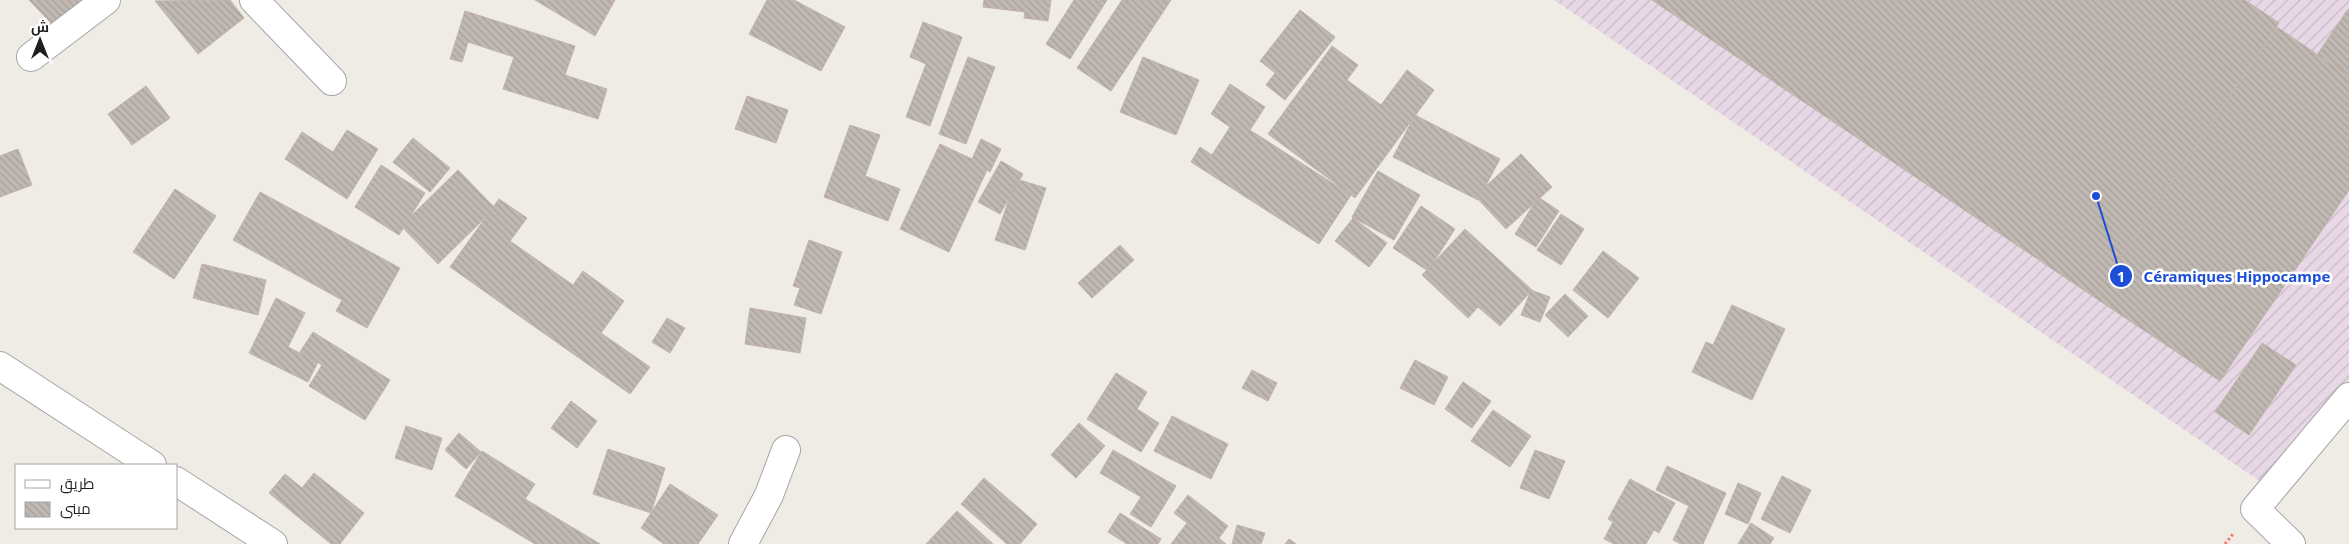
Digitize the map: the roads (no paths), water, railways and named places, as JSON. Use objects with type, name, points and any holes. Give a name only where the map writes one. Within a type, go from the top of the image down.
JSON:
[{"type":"street","points":[[31,57],[106,0]]},
{"type":"street","points":[[254,0],[332,81]]},
{"type":"street","points":[[0,366],[150,464]]},
{"type":"street","points":[[2291,544],[2254,509],[2349,397]]},
{"type":"street","points":[[743,544],[769,495],[786,450]]},
{"type":"street","points":[[178,482],[273,544]]},
{"type":"place","name":"Céramiques Hippocampe","points":[[2096,196]]}]
